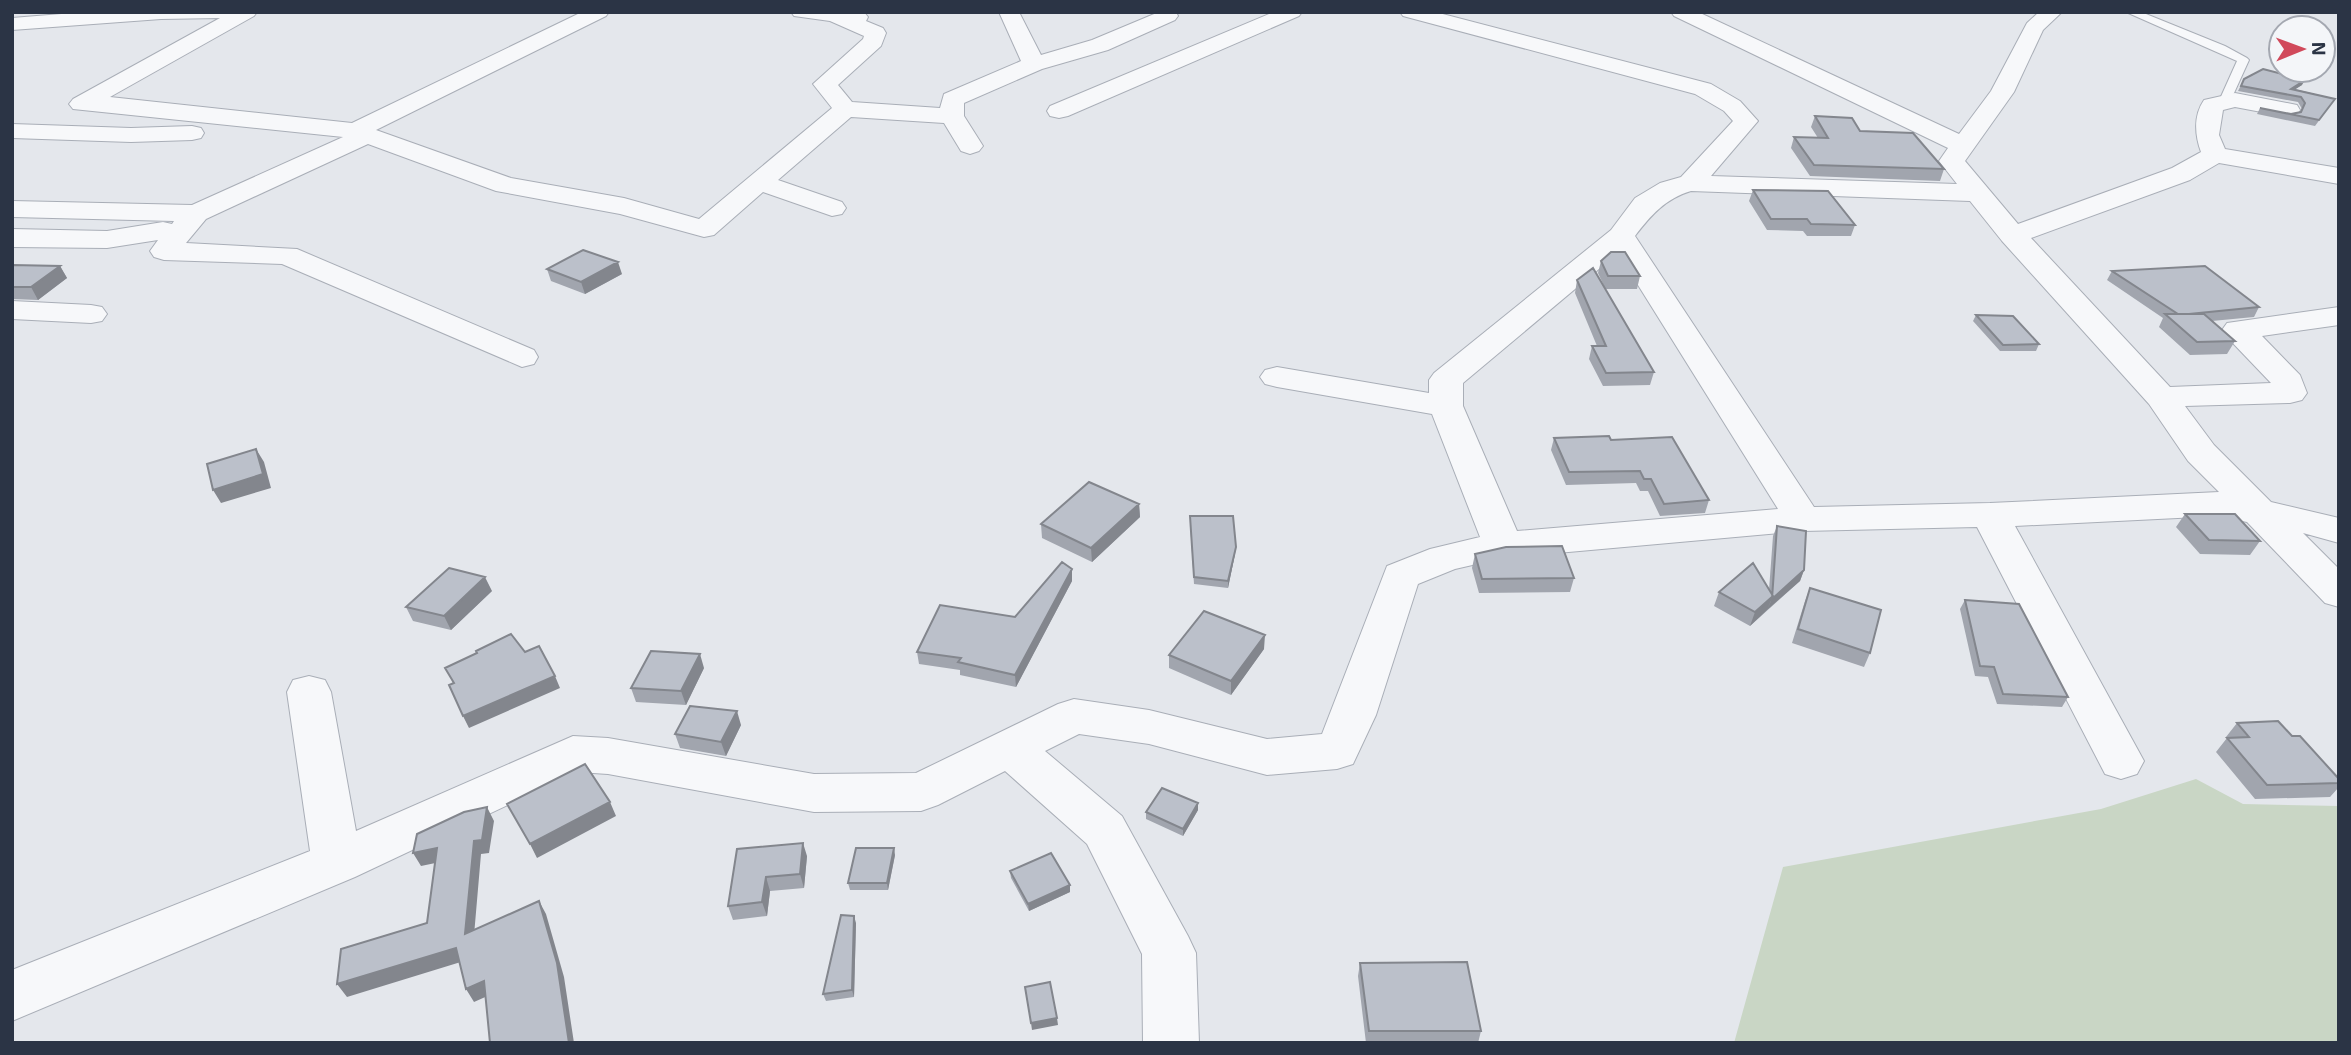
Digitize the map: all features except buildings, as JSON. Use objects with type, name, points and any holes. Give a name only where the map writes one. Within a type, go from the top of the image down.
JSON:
[{"type":"street","points":[[12,24],[148,14],[226,12]]},
{"type":"street","points":[[12,119],[44,119],[86,102],[247,12]]},
{"type":"street","points":[[12,238],[145,236],[192,218],[599,12]]},
{"type":"street","points":[[801,12],[886,20]]},
{"type":"street","points":[[1009,12],[1034,64]]},
{"type":"street","points":[[1059,111],[1292,12]]},
{"type":"street","points":[[1410,12],[1703,89],[1732,106],[1746,121],[1690,183]]},
{"type":"street","points":[[1681,12],[1964,146]]},
{"type":"street","points":[[2052,12],[2034,27],[2003,92],[1952,160],[2012,235],[2161,397],[2201,453],[2339,593]]},
{"type":"street","points":[[834,15],[875,33],[873,41],[825,84],[845,109]]},
{"type":"street","points":[[970,146],[951,116],[952,99],[1034,64],[1100,45],[1168,16]]},
{"type":"street","points":[[2215,155],[2207,135],[2212,105],[2235,100],[2288,110]]},
{"type":"street","points":[[86,102],[360,133],[505,185],[624,206],[704,229],[845,109],[951,116]]},
{"type":"street","points":[[12,131],[131,135],[222,132],[293,124]]},
{"type":"street","points":[[2012,235],[2050,224],[2181,174],[2215,155],[2339,176]]},
{"type":"street","points":[[759,182],[832,208]]},
{"type":"street","points":[[1503,545],[1446,406],[1446,380],[1621,236],[1645,204],[1669,189],[1690,183],[1978,193]]},
{"type":"street","points":[[12,209],[192,218]]},
{"type":"street","points":[[192,218],[164,251],[287,256],[522,357]]},
{"type":"street","points":[[1621,236],[1803,519]]},
{"type":"street","points":[[12,310],[90,314],[83,314]]},
{"type":"street","points":[[2161,397],[2290,393],[2288,382],[2238,330],[2339,316]]},
{"type":"street","points":[[1276,377],[1446,406]]},
{"type":"street","points":[[12,996],[337,862],[573,754],[608,756],[814,793],[921,792],[1074,716],[1149,727],[1267,757],[1336,751],[1354,715],[1401,576],[1444,558],[1503,545],[1803,519],[1990,515],[2218,504],[2256,510],[2339,531]]},
{"type":"street","points":[[1990,515],[2121,761]]},
{"type":"street","points":[[309,692],[337,862]]},
{"type":"street","points":[[1010,748],[1105,830],[1169,953],[1171,1043]]},
{"type":"lane","points":[[2131,12],[2221,48],[2243,61],[2225,101]]},
{"type":"green space","points":[[2196,779],[2243,804],[2339,806],[2339,1043],[1734,1043],[1783,867],[2101,809]]}]
